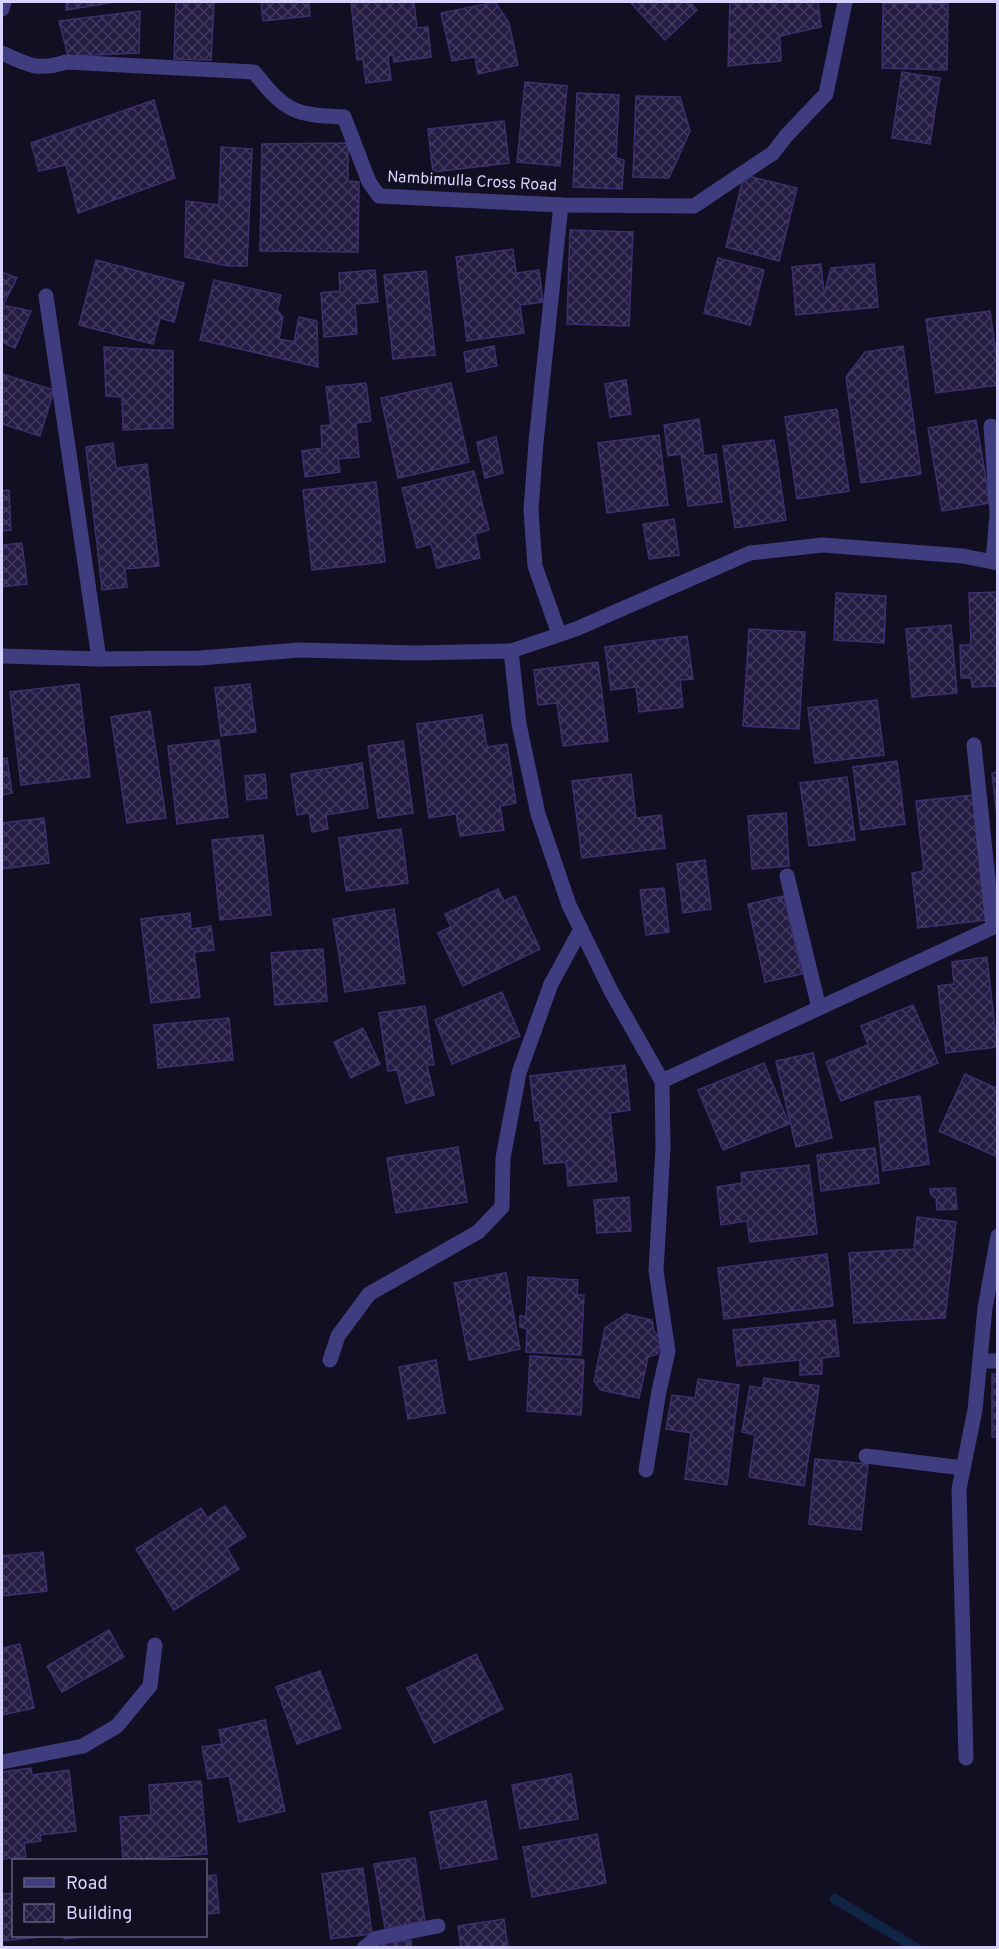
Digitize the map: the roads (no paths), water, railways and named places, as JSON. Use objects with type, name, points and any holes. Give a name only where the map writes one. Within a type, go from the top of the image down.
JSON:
[{"type":"street","points":[[2,9],[4,2]]},
{"type":"street","name":"Nambimulla Cross Road","points":[[2,53],[29,66],[39,68],[66,62],[254,72],[276,97],[292,110],[312,116],[344,117],[369,182],[379,196],[561,205],[694,206],[773,153],[826,94],[844,2]]},
{"type":"street","points":[[560,634],[535,566],[531,510],[561,205]]},
{"type":"street","points":[[46,296],[99,659]]},
{"type":"street","points":[[2,656],[99,659],[200,658],[299,650],[415,653],[511,651],[560,634],[750,553],[823,545],[963,556],[995,562],[997,514],[991,426]]},
{"type":"street","points":[[511,651],[519,724],[538,814],[569,905],[611,991],[662,1081],[663,1148],[656,1271],[668,1351],[646,1470]]},
{"type":"street","points":[[662,1081],[995,926],[974,745]]},
{"type":"street","points":[[787,876],[819,1008]]},
{"type":"street","points":[[330,1360],[338,1335],[369,1294],[478,1232],[502,1207],[503,1158],[519,1073],[551,984],[581,929]]},
{"type":"street","points":[[966,1758],[959,1489],[975,1410],[986,1308],[998,1236]]},
{"type":"street","points":[[980,1361],[998,1361]]},
{"type":"street","points":[[866,1456],[963,1468]]},
{"type":"street","points":[[2,1762],[83,1746],[117,1726],[150,1686],[155,1644]]},
{"type":"street","points":[[364,1947],[377,1938],[438,1926]]},
{"type":"waterway","points":[[835,1899],[916,1948]]}]
